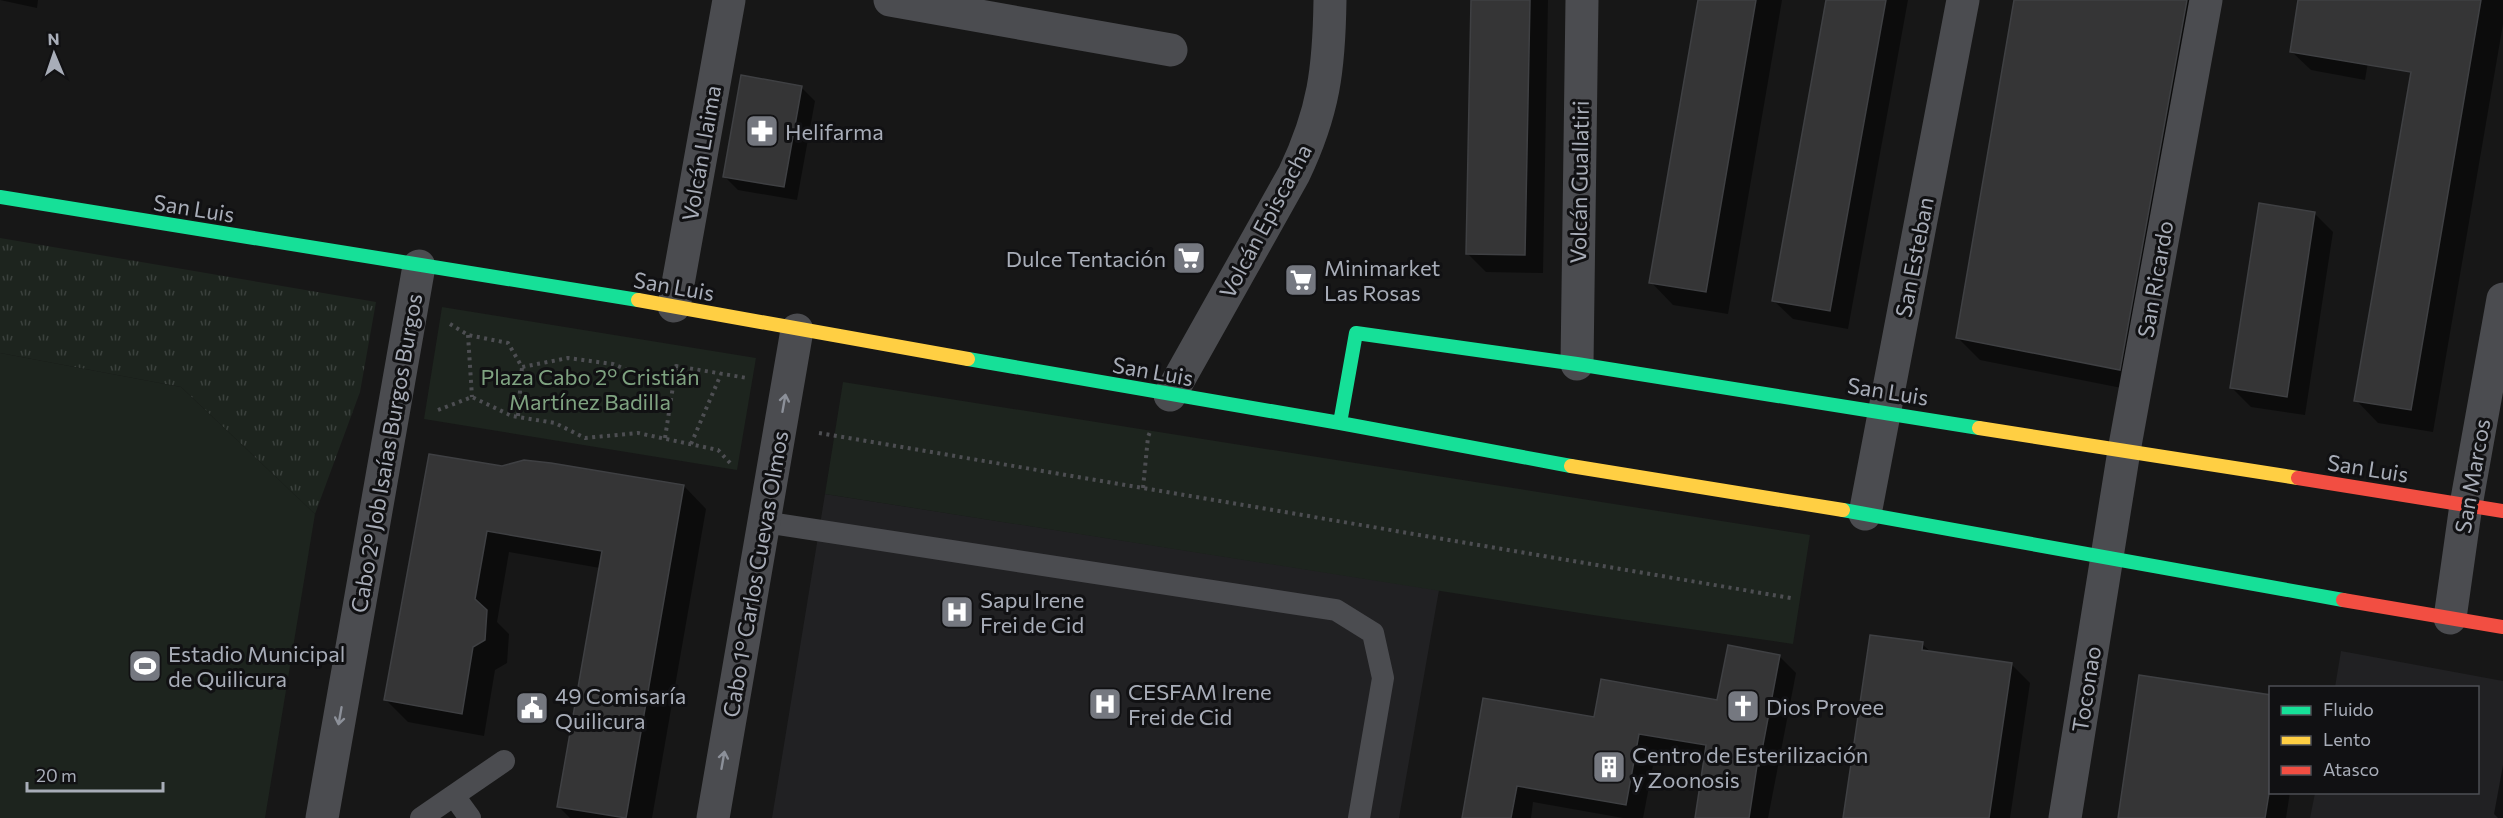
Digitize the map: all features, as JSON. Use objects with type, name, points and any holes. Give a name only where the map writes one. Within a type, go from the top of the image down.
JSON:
[{"type":"street","name":"Volcán Llaima","points":[[674,306],[729,0]]},
{"type":"street","points":[[890,0],[1171,50]]},
{"type":"street","name":"Volcán Episcacha","points":[[1170,395],[1294,174],[1309,142],[1320,109],[1326,74],[1330,0]]},
{"type":"street","name":"Volcán Guallatiri","points":[[1577,364],[1582,0]]},
{"type":"street","name":"San Esteban","points":[[1865,514],[1963,0]]},
{"type":"street","name":"San Ricardo","points":[[2107,559],[2124,451],[2206,0]]},
{"type":"street","name":"San Luis","points":[[0,197],[674,306],[797,330],[1340,423],[1575,467],[1865,514],[2107,559],[2503,627]]},
{"type":"street","name":"Cabo 2° Job Isaías Burgos Burgos","points":[[322,818],[419,266]]},
{"type":"street","name":"San Marcos","points":[[2450,618],[2466,505],[2503,299]]},
{"type":"street","name":"Cabo 1° Carlos Cuevas Olmos","points":[[713,818],[797,330]]},
{"type":"street","name":"San Luis","points":[[1340,423],[1356,333],[1577,364],[2503,511]]},
{"type":"street","name":"Toconao","points":[[2065,818],[2107,559]]},
{"type":"lane","points":[[764,522],[1336,610],[1373,633],[1383,678],[1359,818]]},
{"type":"lane","points":[[421,818],[504,761]]},
{"type":"lane","points":[[454,796],[470,818]]},
{"type":"path","points":[[413,302],[468,334],[508,343],[522,367],[518,416]]},
{"type":"path","points":[[468,334],[472,397]]},
{"type":"path","points":[[522,367],[568,358],[613,364],[659,383],[676,366]]},
{"type":"path","points":[[676,366],[749,379],[789,373]]},
{"type":"path","points":[[665,438],[676,366]]},
{"type":"path","points":[[691,444],[721,374]]},
{"type":"path","points":[[1143,488],[1148,437],[1170,395]]},
{"type":"path","points":[[438,410],[472,397],[518,416],[555,423],[585,438],[638,433],[718,450],[731,464]]},
{"type":"path","points":[[780,426],[1791,598]]},
{"type":"shaded area","name":"CESFAM Irene Frei de Cid","points":[[825,494],[1439,590],[1399,818],[772,818]]},
{"type":"shaded area","points":[[2341,651],[2503,681],[2503,818],[2310,818],[2315,794],[2479,794],[2479,686],[2335,686]]},
{"type":"green space","points":[[0,238],[376,302],[360,392],[315,514],[181,387],[0,353]]},
{"type":"green space","name":"Plaza Cabo 2º Cristián Martínez Badilla","points":[[442,307],[756,358],[737,470],[424,419]]},
{"type":"green space","name":"Estadio Municipal de Quilicura","points":[[0,353],[181,387],[315,514],[265,818],[0,818]]},
{"type":"green space","points":[[843,382],[1810,535],[1793,644],[1593,615],[825,494]]},
{"type":"building","points":[[1471,0],[1530,0],[1525,255],[1466,254]]},
{"type":"building","points":[[1698,0],[1756,0],[1706,292],[1649,283]]},
{"type":"building","points":[[1826,0],[1886,0],[1830,311],[1772,301]]},
{"type":"building","points":[[2014,0],[2187,0],[2120,370],[1956,338]]},
{"type":"building","points":[[2298,0],[2481,0],[2411,410],[2354,401],[2411,72],[2290,52]]},
{"type":"building","name":"Helifarma","points":[[741,75],[802,86],[784,187],[723,177]]},
{"type":"building","points":[[2259,203],[2315,212],[2287,397],[2230,388]]},
{"type":"building","points":[[429,454],[502,466],[524,460],[551,463],[684,485],[626,818],[557,807],[602,551],[487,531],[475,599],[487,610],[485,640],[473,647],[462,714],[384,700]]},
{"type":"building","points":[[1870,635],[1923,642],[1922,650],[2012,663],[1989,818],[1843,818]]},
{"type":"building","points":[[1728,645],[1780,655],[1759,766],[1757,766],[1749,818],[1695,818],[1706,745],[1639,734],[1626,805],[1517,786],[1511,818],[1462,818],[1483,698],[1594,717],[1601,679],[1717,700]]},
{"type":"building","points":[[2139,675],[2269,695],[2269,793],[2265,818],[2118,818]]},
{"type":"traffic: fast","points":[[0,197],[638,300]]},
{"type":"traffic: fast","points":[[1340,423],[1356,333],[1577,364],[1979,428]]},
{"type":"traffic: fast","points":[[968,359],[1340,423],[1571,466]]},
{"type":"traffic: fast","points":[[1843,510],[2343,600]]},
{"type":"traffic: slow","points":[[638,300],[968,359]]},
{"type":"traffic: slow","points":[[1979,428],[2298,478]]},
{"type":"traffic: slow","points":[[1571,466],[1843,510]]},
{"type":"traffic: jam","points":[[2298,478],[2503,511]]},
{"type":"traffic: jam","points":[[2343,600],[2503,627]]},
{"type":"place","name":"Helifarma","points":[[762,131]]},
{"type":"place","name":"Dulce Tentación","points":[[1189,258]]},
{"type":"place","name":"Minimarket Las Rosas","points":[[1301,280]]},
{"type":"place","name":"Sapu Irene Frei de Cid","points":[[957,612]]},
{"type":"place","name":"Estadio Municipal de Quilicura","points":[[145,666]]},
{"type":"place","name":"CESFAM Irene Frei de Cid","points":[[1105,704]]},
{"type":"place","name":"Dios Provee","points":[[1743,706]]},
{"type":"place","name":"49 Comisaría Quilicura","points":[[532,708]]},
{"type":"place","name":"Centro de Esterilización y Zoonosis","points":[[1609,767]]}]
